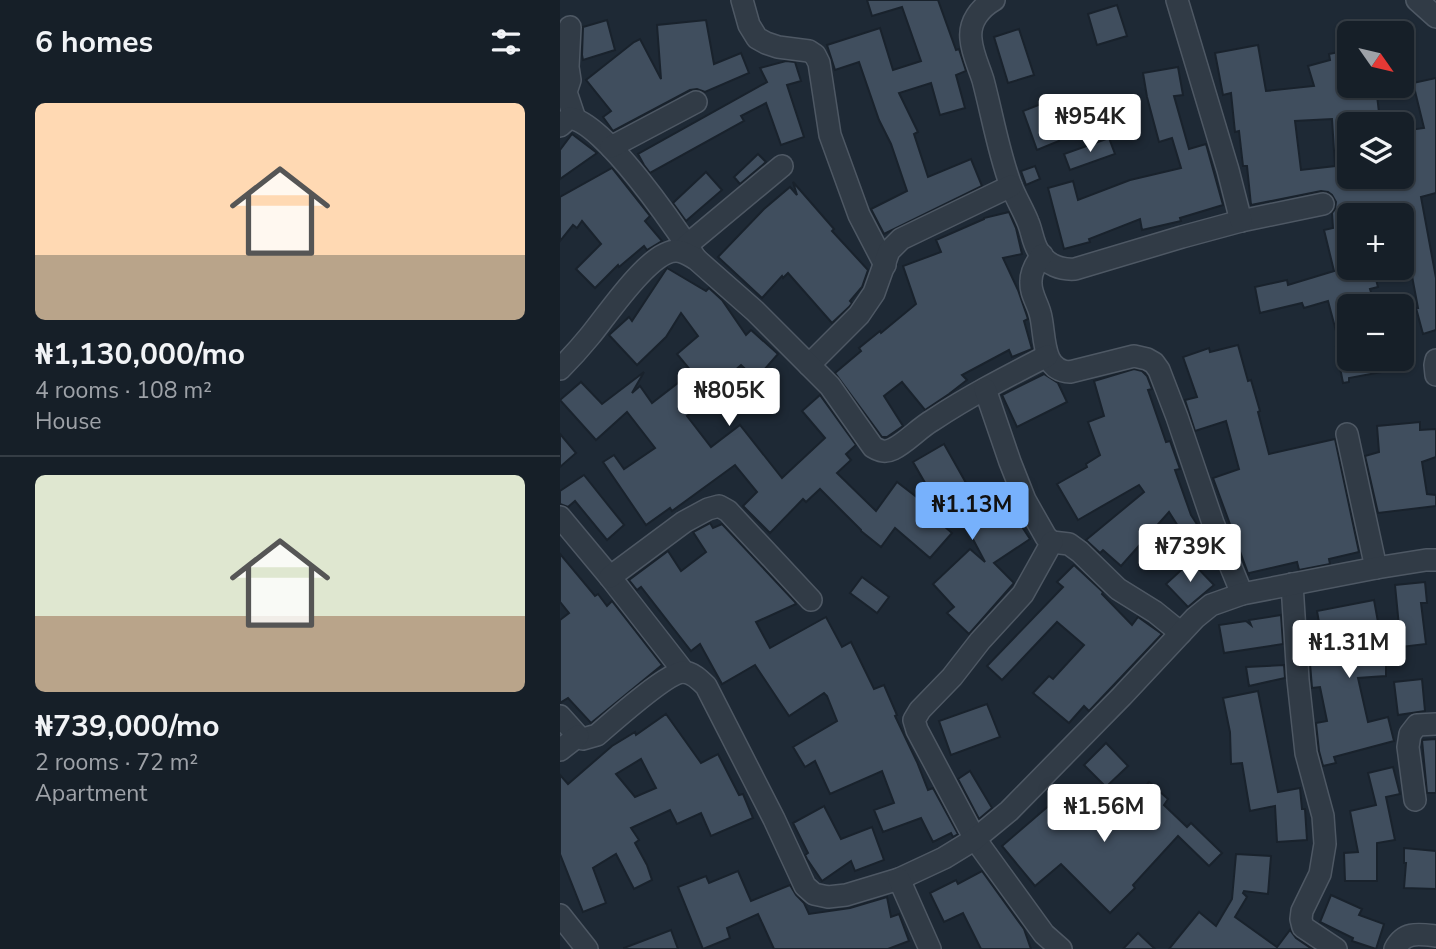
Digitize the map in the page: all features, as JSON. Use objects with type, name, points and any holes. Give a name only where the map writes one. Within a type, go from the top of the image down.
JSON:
[{"type":"street","points":[[742,0],[749,26],[757,38],[778,47],[809,51],[815,55],[819,63],[830,135],[859,215],[885,265]]},
{"type":"street","points":[[994,0],[977,15],[971,40],[1011,186],[1028,220],[1038,252],[1049,263],[1062,270],[1075,269],[1241,221],[1323,204]]},
{"type":"street","points":[[1177,0],[1241,221]]},
{"type":"street","points":[[1417,0],[1436,17]]},
{"type":"street","points":[[570,27],[567,122],[583,123],[611,146],[671,220],[692,252],[830,386],[873,447],[886,452],[895,448],[931,420],[1047,356]]},
{"type":"street","points":[[611,146],[696,102]]},
{"type":"street","points":[[560,369],[587,340],[630,285],[652,263],[667,253],[692,252],[782,166]]},
{"type":"street","points":[[809,365],[859,315],[874,293],[889,251],[901,239],[1011,186]]},
{"type":"street","points":[[1042,255],[1033,267],[1030,282],[1040,311],[1047,356],[1061,372],[1134,356],[1154,363],[1177,417],[1213,523],[1242,594]]},
{"type":"street","points":[[1436,360],[1436,375]]},
{"type":"street","points":[[985,389],[1025,500],[1046,537],[1052,542],[1069,544],[1118,589],[1155,612],[1181,633]]},
{"type":"street","points":[[1347,434],[1376,568]]},
{"type":"street","points":[[610,577],[684,522],[719,506],[728,511],[811,600]]},
{"type":"street","points":[[560,517],[684,672],[695,676],[706,686],[805,886],[814,894],[828,897],[846,895],[900,879],[944,858],[975,839],[1009,811],[1210,605],[1242,594],[1292,584],[1436,560]]},
{"type":"street","points":[[1052,542],[1023,594],[980,641],[952,677],[920,709],[914,720],[975,839],[1044,934],[1061,949]]},
{"type":"street","points":[[1292,584],[1306,753],[1323,816],[1325,844],[1320,874],[1302,911],[1301,919],[1303,927],[1336,949]]},
{"type":"street","points":[[560,716],[583,739],[597,735],[669,677],[684,672]]},
{"type":"street","points":[[1415,800],[1408,747],[1410,734],[1416,725],[1436,724]]},
{"type":"street","points":[[560,750],[578,736]]},
{"type":"street","points":[[900,879],[930,949]]},
{"type":"street","points":[[560,915],[587,949]]},
{"type":"street","points":[[1395,949],[1399,942],[1413,934],[1436,936]]},
{"type":"building","points":[[867,0],[938,0],[966,71],[956,75],[965,108],[940,115],[931,83],[899,93],[918,132],[914,134],[928,177],[971,159],[982,186],[884,234],[871,209],[907,191],[859,62],[835,70],[827,45],[880,28],[893,70],[921,61],[902,7],[872,16]]},
{"type":"building","points":[[1117,5],[1127,36],[1097,45],[1088,14]]},
{"type":"building","points":[[607,20],[615,50],[583,60],[583,27]]},
{"type":"building","points":[[706,20],[714,64],[741,53],[749,73],[705,92],[690,90],[613,131],[603,117],[611,111],[586,80],[640,39],[661,79],[657,25]]},
{"type":"building","points":[[1019,29],[1034,75],[1008,83],[994,37]]},
{"type":"building","points":[[1258,45],[1266,91],[1314,86],[1308,66],[1330,60],[1329,54],[1337,52],[1337,98],[1377,98],[1379,112],[1337,112],[1337,189],[1414,189],[1414,129],[1424,128],[1414,83],[1436,78],[1436,193],[1421,197],[1436,278],[1436,330],[1423,334],[1416,308],[1413,280],[1414,203],[1337,203],[1337,280],[1376,280],[1378,287],[1370,289],[1371,294],[1337,294],[1337,335],[1328,301],[1304,308],[1302,303],[1260,313],[1255,287],[1287,280],[1288,285],[1334,271],[1324,230],[1333,228],[1332,213],[1336,202],[1328,192],[1321,191],[1251,205],[1247,166],[1243,166],[1239,131],[1235,132],[1231,93],[1223,95],[1215,53]],"holes":[[[1332,119],[1335,166],[1301,170],[1295,121]]]},
{"type":"building","points":[[786,61],[795,62],[801,81],[787,85],[804,137],[781,145],[766,103],[741,116],[744,121],[650,173],[638,154],[767,82],[760,68]]},
{"type":"building","points":[[1178,67],[1183,95],[1174,96],[1189,149],[1206,144],[1223,205],[1180,218],[1181,221],[1142,230],[1140,219],[1089,239],[1090,242],[1064,249],[1048,188],[1073,181],[1078,200],[1130,180],[1181,168],[1172,138],[1159,142],[1143,73]]},
{"type":"building","points":[[1046,102],[1059,141],[1037,150],[1023,111]]},
{"type":"building","points":[[572,134],[597,153],[560,179],[560,150]]},
{"type":"building","points":[[1109,138],[1115,154],[1070,170],[1064,154]]},
{"type":"building","points":[[758,154],[766,162],[740,184],[734,177]]},
{"type":"building","points":[[1035,166],[1040,179],[1026,185],[1021,171]]},
{"type":"building","points":[[612,168],[650,216],[645,221],[662,241],[647,250],[644,246],[619,267],[618,265],[595,288],[576,269],[601,244],[582,221],[577,228],[573,225],[560,241],[560,197]]},
{"type":"building","points":[[706,172],[722,190],[686,221],[673,203]]},
{"type":"building","points":[[793,182],[834,229],[832,231],[868,270],[862,287],[850,301],[852,303],[832,323],[788,273],[762,298],[718,257],[764,209],[790,187],[797,195]]},
{"type":"building","points":[[1009,212],[1022,254],[1003,258],[1028,319],[1024,321],[1032,349],[1012,357],[1009,350],[962,375],[967,380],[925,410],[902,382],[884,396],[903,426],[887,437],[882,437],[835,373],[861,351],[859,348],[916,304],[903,266],[941,252],[936,240],[984,218]]},
{"type":"building","points":[[667,268],[706,291],[709,288],[722,300],[746,335],[751,330],[778,354],[756,379],[741,365],[703,398],[706,401],[687,416],[711,447],[740,425],[782,478],[825,438],[802,411],[820,395],[856,445],[846,454],[851,460],[837,473],[876,511],[897,482],[927,505],[922,507],[952,533],[930,558],[895,528],[881,547],[861,531],[820,489],[806,502],[803,499],[770,533],[743,506],[757,492],[735,465],[672,511],[670,508],[646,525],[603,462],[614,455],[624,469],[655,448],[627,412],[596,440],[560,400],[581,382],[602,404],[644,372],[632,393],[640,386],[652,403],[692,372],[677,354],[698,336],[681,313],[666,337],[637,365],[609,335],[629,317],[632,321]]},
{"type":"building","points":[[1238,345],[1260,411],[1258,412],[1269,454],[1335,439],[1359,552],[1329,559],[1330,564],[1299,570],[1297,562],[1249,573],[1249,576],[1213,478],[1239,469],[1226,421],[1195,431],[1185,400],[1197,397],[1183,357],[1209,348],[1210,352]]},
{"type":"building","points":[[1134,369],[1147,376],[1152,389],[1148,390],[1166,442],[1170,441],[1180,469],[1175,470],[1191,515],[1204,535],[1211,554],[1200,561],[1169,512],[1121,566],[1103,550],[1100,553],[1086,540],[1144,492],[1139,485],[1078,520],[1057,484],[1087,467],[1086,464],[1100,455],[1088,422],[1104,416],[1094,381]]},
{"type":"building","points":[[1341,371],[1387,371],[1349,378],[1349,382],[1343,383]]},
{"type":"building","points":[[1044,374],[1058,383],[1067,402],[1017,427],[1002,395]]},
{"type":"building","points":[[1420,422],[1420,430],[1436,429],[1436,457],[1422,462],[1427,494],[1436,495],[1436,506],[1378,513],[1365,456],[1379,452],[1377,426]]},
{"type":"building","points":[[560,434],[576,453],[560,467]]},
{"type":"building","points":[[944,444],[974,497],[985,490],[1001,521],[1013,513],[1030,539],[994,563],[1014,583],[969,634],[947,613],[954,607],[933,584],[970,549],[985,562],[948,492],[935,500],[913,462]]},
{"type":"building","points":[[584,475],[624,525],[607,540],[575,501],[568,507],[560,504],[560,491]]},
{"type":"building","points":[[710,523],[713,528],[722,524],[796,604],[756,622],[770,648],[826,617],[842,647],[851,642],[874,689],[884,685],[928,790],[933,788],[958,834],[953,837],[951,833],[933,842],[921,818],[883,832],[874,810],[894,803],[882,771],[830,794],[815,761],[805,767],[793,747],[837,721],[827,696],[824,693],[789,716],[755,665],[722,684],[700,644],[691,651],[641,587],[637,590],[629,580],[668,551],[681,571],[706,552],[693,532]]},
{"type":"building","points":[[560,554],[595,596],[598,594],[607,606],[612,601],[662,665],[591,723],[568,698],[560,703],[560,620],[569,613],[560,602]]},
{"type":"building","points":[[1191,561],[1214,585],[1188,607],[1166,584]]},
{"type":"building","points":[[1074,565],[1132,625],[1138,617],[1162,634],[1089,711],[1084,706],[1069,723],[1033,693],[1049,676],[1053,679],[1084,645],[1057,622],[1002,680],[987,666],[1063,587],[1057,582]]},
{"type":"building","points":[[862,577],[889,597],[877,613],[850,593]]},
{"type":"building","points":[[1425,582],[1427,603],[1421,603],[1426,644],[1401,647],[1395,585]]},
{"type":"building","points":[[1374,600],[1386,676],[1358,678],[1368,722],[1388,717],[1394,741],[1334,757],[1336,763],[1323,766],[1316,723],[1327,721],[1320,687],[1312,688],[1310,663],[1319,662],[1319,658],[1325,657],[1317,611]]},
{"type":"building","points":[[1281,615],[1283,644],[1224,653],[1219,625],[1246,621],[1251,625],[1249,620]]},
{"type":"building","points":[[1284,665],[1285,678],[1249,686],[1246,667]]},
{"type":"building","points":[[1422,679],[1425,711],[1398,715],[1394,682]]},
{"type":"building","points":[[1258,691],[1278,792],[1300,788],[1302,809],[1305,809],[1307,840],[1277,842],[1275,806],[1250,811],[1242,763],[1231,764],[1230,732],[1223,698]]},
{"type":"building","points":[[987,704],[1000,737],[951,755],[939,721]]},
{"type":"building","points":[[666,714],[701,763],[718,754],[739,795],[743,794],[753,818],[711,836],[701,813],[677,824],[670,810],[631,828],[639,840],[635,843],[652,880],[634,889],[616,854],[593,868],[606,903],[583,912],[560,854],[560,775],[568,784],[612,746],[635,732],[636,735]],"holes":[[[641,759],[656,788],[635,797],[616,774]]]},
{"type":"building","points":[[1436,739],[1436,793],[1427,793],[1422,740]]},
{"type":"building","points":[[1106,743],[1128,766],[1106,787],[1084,765]]},
{"type":"building","points":[[1393,767],[1400,794],[1386,797],[1395,840],[1377,843],[1377,881],[1345,881],[1344,853],[1358,852],[1350,811],[1376,805],[1368,773]]},
{"type":"building","points":[[970,771],[992,808],[979,819],[958,779]]},
{"type":"building","points":[[1149,782],[1168,799],[1164,805],[1187,827],[1191,823],[1222,853],[1209,866],[1178,836],[1133,885],[1135,888],[1110,913],[1061,864],[1035,886],[1002,846],[1052,803],[1062,816],[1086,791],[1117,821]]},
{"type":"building","points":[[824,806],[841,839],[872,827],[884,860],[855,871],[851,861],[822,881],[805,855],[808,853],[793,823]]},
{"type":"building","points":[[1404,848],[1436,851],[1436,889],[1404,888]]},
{"type":"building","points":[[1236,854],[1271,856],[1268,894],[1244,891],[1247,897],[1235,917],[1277,947],[1290,930],[1296,938],[1312,949],[1169,949],[1199,912],[1216,926],[1232,899]]},
{"type":"building","points":[[738,871],[751,901],[790,885],[809,914],[850,908],[887,897],[891,917],[899,914],[909,941],[888,949],[774,949],[758,914],[727,928],[730,938],[703,949],[678,887],[706,876],[709,883]]},
{"type":"building","points":[[982,871],[1024,929],[1031,949],[981,949],[963,913],[944,922],[930,893],[956,880],[958,884]]},
{"type":"building","points":[[1331,895],[1362,909],[1359,915],[1384,924],[1376,949],[1352,941],[1353,938],[1320,922]]},
{"type":"building","points":[[671,930],[678,949],[624,949],[624,948]]},
{"type":"building","points":[[1138,933],[1155,949],[1123,949]]}]
